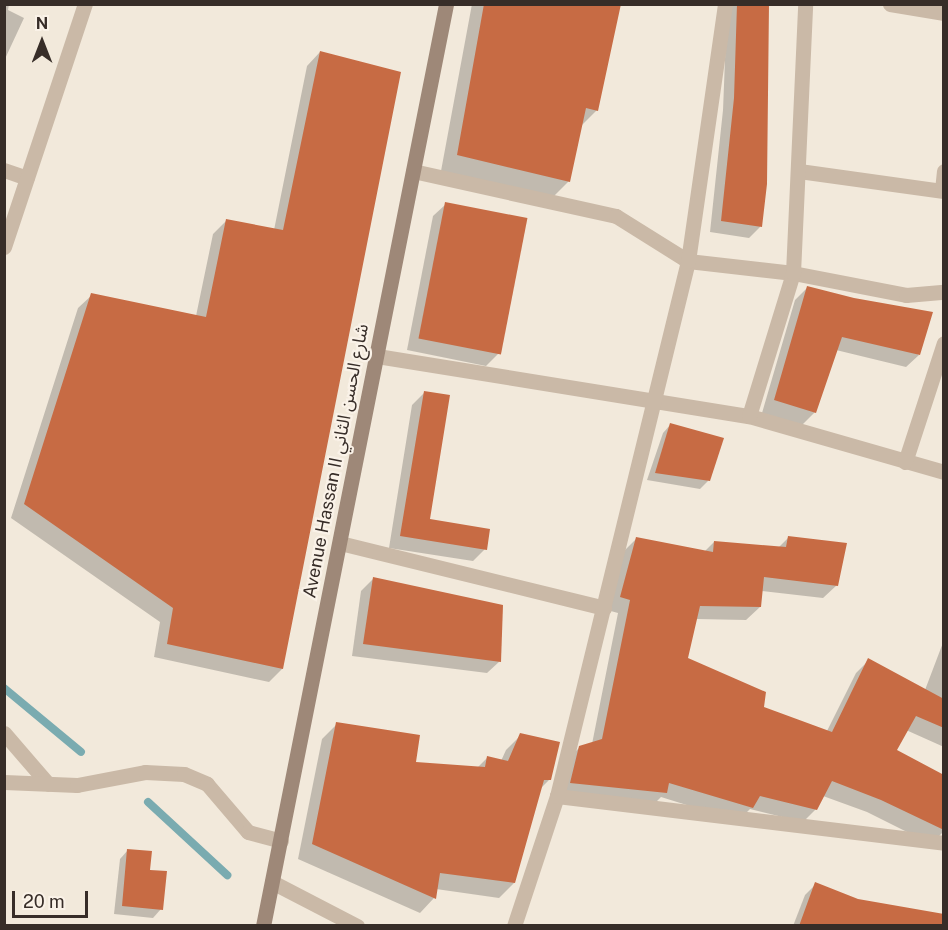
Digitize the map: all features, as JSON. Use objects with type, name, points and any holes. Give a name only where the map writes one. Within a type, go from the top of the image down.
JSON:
[{"type":"street","points":[[4,247],[85,4]]},
{"type":"street","name":"Avenue Hassan II شارع الحسن الثاني","points":[[263,926],[446,4]]},
{"type":"street","points":[[514,926],[557,796],[688,261],[725,4]]},
{"type":"street","points":[[748,416],[793,273],[805,4]]},
{"type":"street","points":[[890,4],[944,13]]},
{"type":"street","points":[[4,170],[27,178]]},
{"type":"street","points":[[413,171],[616,216],[688,261],[793,273],[906,295],[944,292]]},
{"type":"street","points":[[799,171],[943,190],[944,171]]},
{"type":"street","points":[[905,462],[944,343]]},
{"type":"street","points":[[377,356],[748,416],[944,472]]},
{"type":"street","points":[[340,543],[603,608]]},
{"type":"street","points":[[4,733],[48,784]]},
{"type":"street","points":[[4,782],[77,785],[145,772],[184,774],[207,784],[248,832],[281,841]]},
{"type":"street","points":[[557,796],[944,843]]},
{"type":"street","points":[[272,882],[357,926]]},
{"type":"building","points":[[484,4],[621,4],[598,111],[586,108],[570,182],[457,155]]},
{"type":"building","points":[[737,4],[769,4],[767,184],[762,227],[721,221],[734,98]]},
{"type":"building","points":[[320,51],[401,72],[283,669],[167,644],[173,608],[24,504],[91,293],[206,317],[226,219],[283,230]]},
{"type":"building","points":[[445,202],[527,218],[501,354],[418,338]]},
{"type":"building","points":[[807,286],[854,298],[933,312],[920,355],[842,337],[816,413],[774,400]]},
{"type":"building","points":[[424,391],[450,395],[430,519],[490,529],[487,550],[400,536]]},
{"type":"building","points":[[670,423],[724,438],[710,481],[655,473]]},
{"type":"building","points":[[788,536],[847,543],[838,586],[764,577],[761,607],[700,606],[688,658],[766,692],[764,707],[832,732],[868,658],[944,699],[944,728],[916,716],[897,750],[944,775],[944,830],[881,800],[832,781],[817,810],[760,796],[753,808],[669,783],[667,793],[570,783],[579,746],[602,739],[630,600],[620,597],[636,537],[713,552],[714,541],[786,547]]},
{"type":"building","points":[[373,577],[503,605],[501,662],[363,644]]},
{"type":"building","points":[[336,722],[420,735],[416,762],[485,767],[487,756],[508,761],[520,733],[560,742],[551,780],[544,780],[515,883],[440,873],[436,899],[312,844]]},
{"type":"building","points":[[127,849],[152,851],[150,870],[167,871],[163,910],[122,906]]},
{"type":"building","points":[[815,882],[858,899],[944,914],[944,926],[799,926]]},
{"type":"waterway","points":[[4,688],[81,752]]},
{"type":"waterway","points":[[148,802],[227,875]]}]
